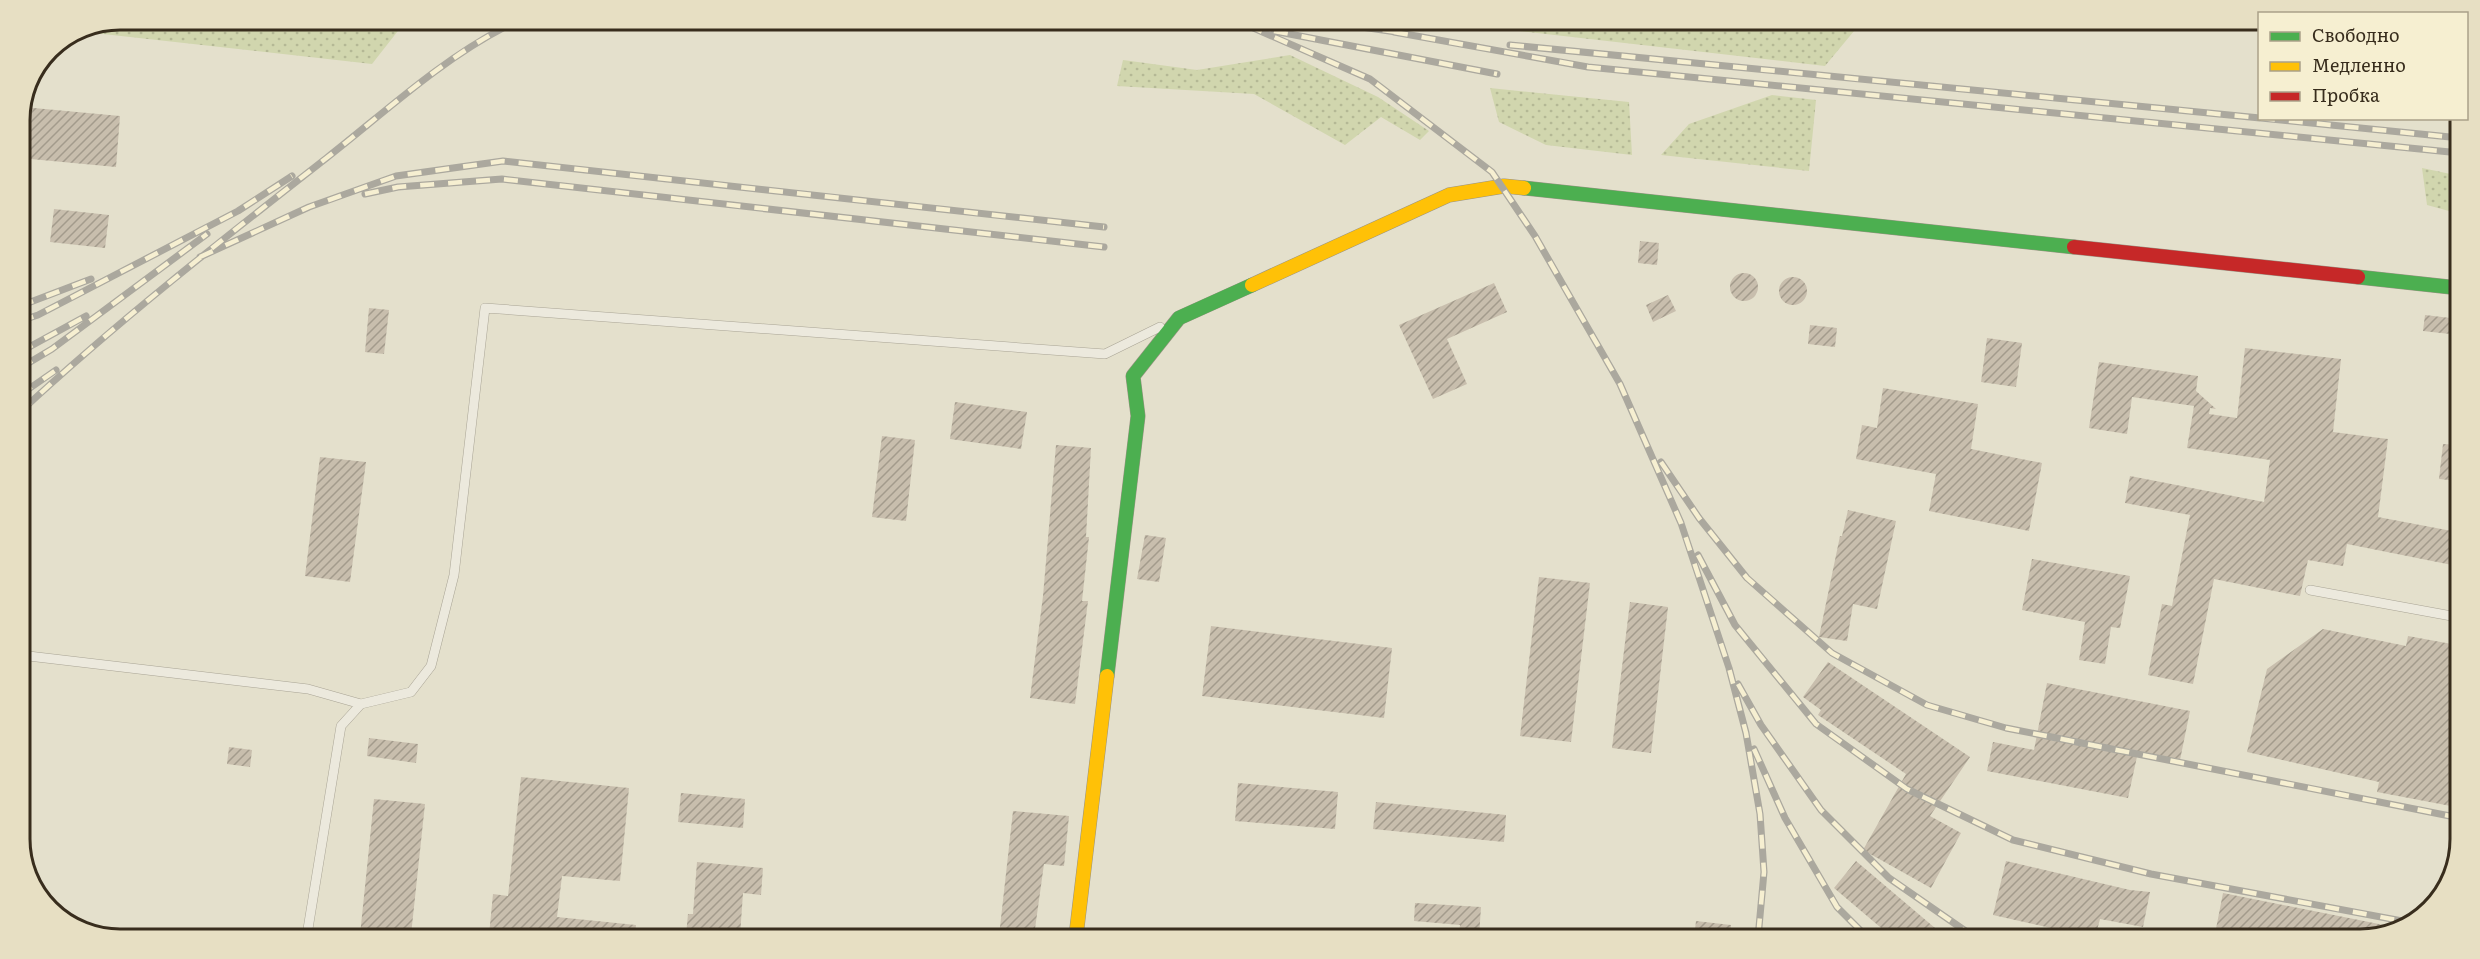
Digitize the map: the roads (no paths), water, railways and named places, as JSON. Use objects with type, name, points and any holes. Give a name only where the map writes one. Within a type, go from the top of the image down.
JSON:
[{"type":"street","points":[[1077,929],[1138,416],[1132,376],[1179,318],[1449,195],[1504,186],[2450,287]]},
{"type":"lane","points":[[30,656],[308,689],[361,704],[411,692],[431,666],[454,575],[485,308],[1105,354],[1179,318]]},
{"type":"lane","points":[[2310,590],[2450,616]]},
{"type":"lane","points":[[307,929],[341,726],[361,704]]},
{"type":"railway","points":[[30,403],[172,281],[414,87],[458,55],[499,30]]},
{"type":"railway","points":[[1258,30],[1370,79],[1492,172],[1535,236],[1620,384],[1681,523],[1729,668],[1746,733],[1760,814],[1764,872],[1759,929]]},
{"type":"railway","points":[[1382,30],[1403,33]]},
{"type":"railway","points":[[1274,31],[1497,74]]},
{"type":"railway","points":[[1394,32],[1588,67],[2450,152]]},
{"type":"railway","points":[[1510,45],[2258,118]]},
{"type":"railway","points":[[2281,120],[2450,137]]},
{"type":"railway","points":[[200,257],[309,207],[396,176],[503,161],[1104,227]]},
{"type":"railway","points":[[30,318],[238,211],[292,176]]},
{"type":"railway","points":[[365,194],[398,187],[502,179],[1104,247]]},
{"type":"railway","points":[[30,362],[52,349],[207,234]]},
{"type":"railway","points":[[30,302],[91,279]]},
{"type":"railway","points":[[30,347],[86,316]]},
{"type":"railway","points":[[30,388],[56,370]]},
{"type":"railway","points":[[1661,462],[1699,518],[1747,578],[1832,653],[1927,705],[2006,728],[2450,816]]},
{"type":"railway","points":[[1698,555],[1735,625],[1816,724],[1907,789],[2013,840],[2151,874],[2398,920]]},
{"type":"railway","points":[[1738,684],[1761,725],[1821,810],[1889,878],[1963,929]]},
{"type":"railway","points":[[1754,749],[1785,818],[1837,907],[1859,929]]}]
